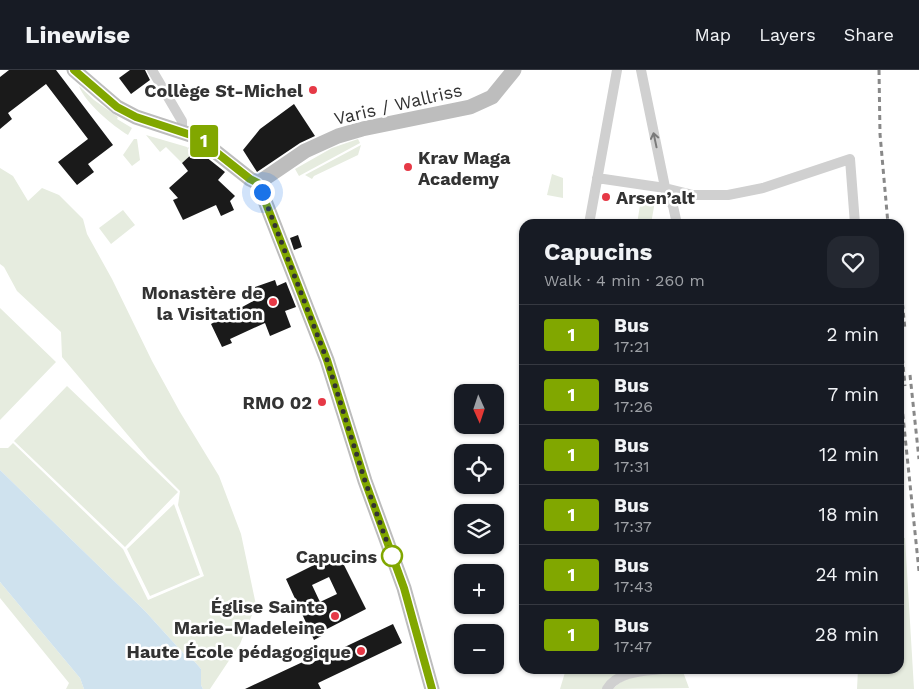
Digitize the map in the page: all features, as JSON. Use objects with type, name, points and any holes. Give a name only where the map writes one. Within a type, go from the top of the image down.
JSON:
[{"type":"main road","points":[[74,70],[117,107],[136,117],[203,141],[250,179],[258,183],[327,360],[365,481],[404,588],[432,689]]},
{"type":"main road","name":"Varis / Wallriss","points":[[258,183],[305,151],[338,136],[362,129],[470,107],[492,97],[514,70]]},
{"type":"street","points":[[152,70],[182,121],[182,132]]},
{"type":"street","points":[[590,219],[617,70]]},
{"type":"street","points":[[641,70],[665,188],[673,206],[676,219]]},
{"type":"street","points":[[598,178],[665,188],[692,195],[728,195],[763,188],[850,159],[855,219]]},
{"type":"street","points":[[607,689],[618,679],[630,674]]},
{"type":"shaded area","points":[[79,86],[94,100],[118,117],[117,119],[132,128],[128,135],[93,107]]},
{"type":"shaded area","points":[[146,135],[187,147],[193,153],[182,163],[166,147],[160,152]]},
{"type":"shaded area","points":[[134,139],[137,139],[140,160],[132,166],[123,155]]},
{"type":"shaded area","points":[[358,139],[360,143],[299,176],[295,169],[332,148]]},
{"type":"shaded area","points":[[361,145],[358,155],[314,176],[312,179],[305,175]]},
{"type":"shaded area","points":[[0,168],[13,176],[28,201],[42,188],[59,195],[83,219],[87,234],[112,279],[152,361],[219,476],[241,534],[256,605],[240,644],[210,689],[203,689],[201,685],[201,669],[195,662],[184,654],[145,611],[0,470],[0,448],[8,448],[13,443],[123,549],[148,600],[204,576],[178,505],[180,491],[148,459],[62,357],[61,332],[17,291],[4,267],[0,264]]},
{"type":"shaded area","points":[[552,174],[563,178],[563,198],[547,195]]},
{"type":"shaded area","points":[[641,199],[655,201],[652,219],[638,219]]},
{"type":"shaded area","points":[[123,210],[135,225],[111,244],[99,228]]},
{"type":"shaded area","points":[[0,308],[56,362],[0,420]]},
{"type":"shaded area","points":[[67,386],[178,492],[125,547],[14,441]]},
{"type":"shaded area","points":[[174,504],[200,575],[150,596],[127,549]]},
{"type":"shaded area","points":[[905,538],[914,689],[857,689],[858,674],[904,674]]},
{"type":"shaded area","points":[[0,582],[80,678],[84,689],[66,689],[69,683],[0,598]]},
{"type":"shaded area","points":[[564,674],[630,674],[603,689],[560,689]]},
{"type":"shaded area","points":[[642,674],[684,674],[689,688],[613,689],[619,683]]},
{"type":"water","points":[[0,470],[145,611],[184,654],[195,662],[201,669],[201,685],[203,689],[84,689],[80,678],[0,582]]},
{"type":"building","points":[[9,70],[56,70],[113,145],[88,164],[94,172],[77,185],[58,162],[88,139],[46,84],[8,113],[12,119],[0,129],[0,77]]},
{"type":"building","points":[[130,70],[145,70],[150,80],[131,94],[119,78]]},
{"type":"building","points":[[294,104],[315,136],[300,143],[257,172],[243,150],[260,129]]},
{"type":"building","points":[[191,145],[225,172],[218,180],[235,196],[230,201],[234,210],[221,216],[216,205],[183,220],[173,200],[178,198],[169,188],[188,171],[182,163],[193,153],[188,148]]},
{"type":"building","points":[[298,235],[302,247],[294,250],[290,238]]},
{"type":"building","name":"Monastère de la Visitation","points":[[275,280],[277,286],[286,282],[296,307],[285,311],[291,327],[270,336],[265,323],[230,339],[232,343],[222,347],[211,324],[257,299],[255,287]]},
{"type":"building","points":[[338,553],[366,609],[323,631],[325,634],[314,640],[286,579]],"holes":[[[329,577],[337,594],[320,602],[312,585]]]},
{"type":"building","name":"Haute École pédagogique","points":[[393,624],[402,643],[318,683],[321,689],[245,689],[307,660],[309,664]]},
{"type":"railway","points":[[879,70],[880,134],[888,219]]},
{"type":"railway","points":[[904,320],[905,330]]},
{"type":"railway","points":[[904,375],[905,386]]},
{"type":"railway","points":[[910,375],[919,459]]},
{"type":"railway","points":[[904,426],[919,571]]},
{"type":"bus line","name":"1","points":[[74,70],[117,107],[151,123],[197,137],[250,179],[258,183],[327,360],[365,481],[404,588],[432,689]]},
{"type":"place","name":"Collège St-Michel","points":[[313,90]]},
{"type":"place","name":"Krav Maga Academy","points":[[408,167]]},
{"type":"place","name":"Arsen’alt","points":[[606,197]]},
{"type":"place","name":"Monastère de la Visitation","points":[[273,302]]},
{"type":"place","name":"RMO 02","points":[[322,402]]},
{"type":"place","name":"Capucins","points":[[392,556]]},
{"type":"place","name":"Église Sainte Marie-Madeleine","points":[[335,616]]},
{"type":"place","name":"Haute École pédagogique","points":[[361,651]]},
{"type":"route","points":[[262,192],[327,360],[365,481],[392,556]]}]
